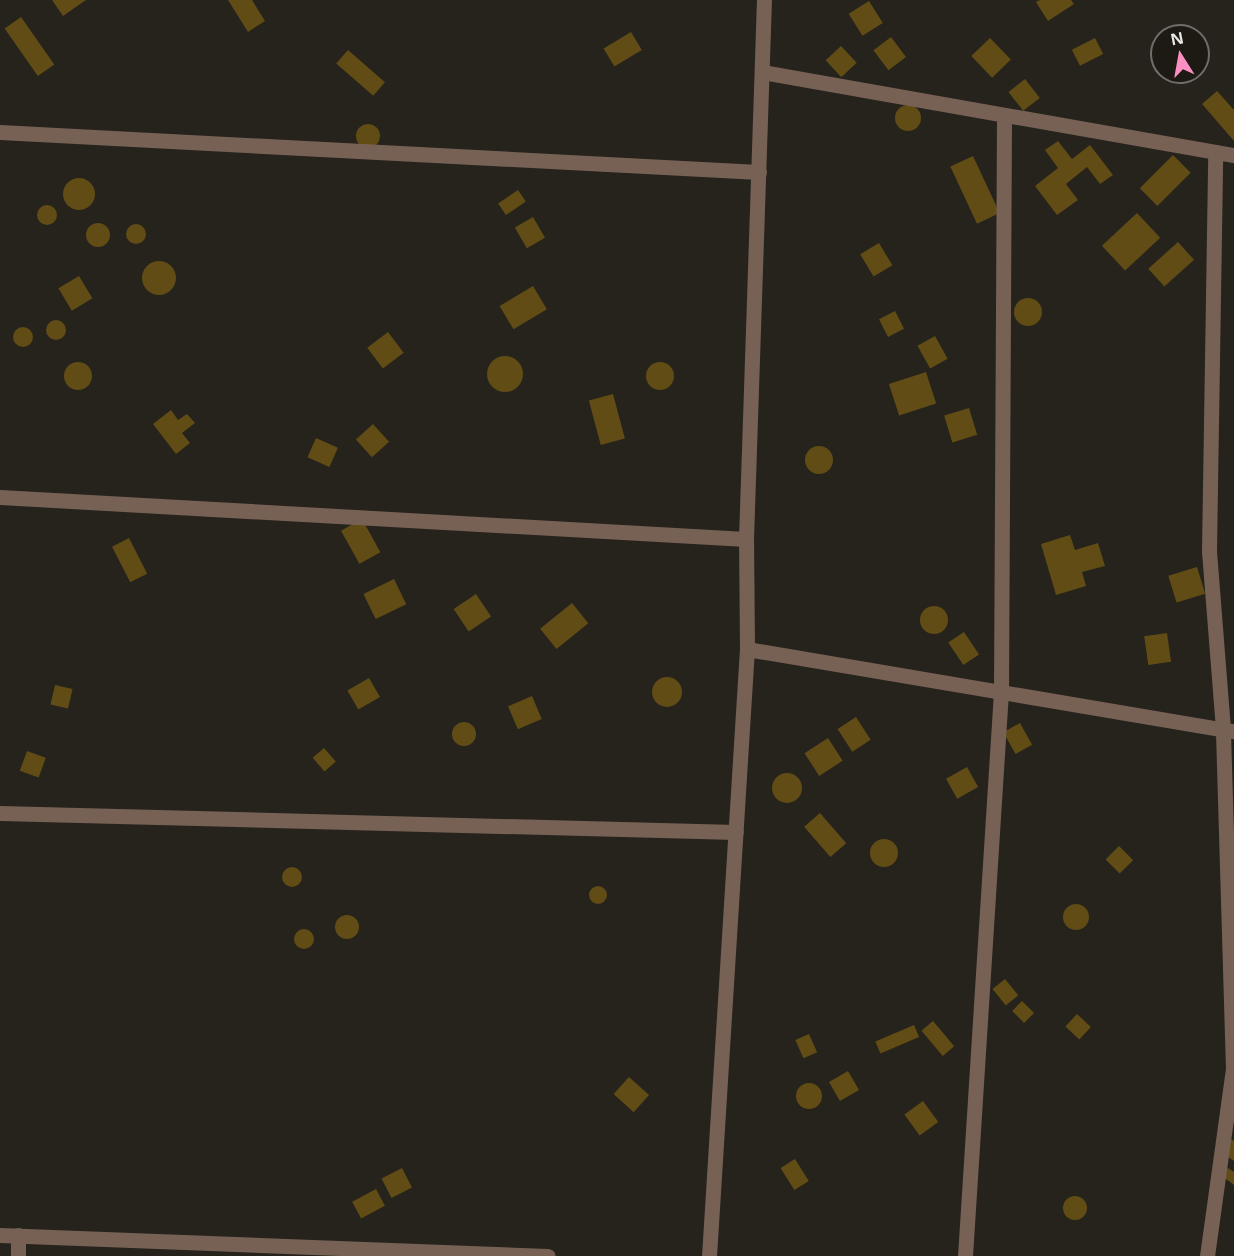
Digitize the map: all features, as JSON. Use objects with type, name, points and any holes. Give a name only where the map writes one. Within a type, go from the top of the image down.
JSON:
[{"type":"street","points":[[709,1256],[747,649],[746,539],[764,0]]},
{"type":"street","points":[[762,72],[1234,155]]},
{"type":"street","points":[[965,1256],[1000,692],[1004,115]]},
{"type":"street","points":[[0,132],[759,172]]},
{"type":"street","points":[[1207,1256],[1233,1069],[1229,730],[1209,550],[1215,152]]},
{"type":"street","points":[[0,497],[746,539]]},
{"type":"street","points":[[747,649],[1229,730]]},
{"type":"street","points":[[0,813],[736,832]]},
{"type":"street","points":[[0,1235],[310,1251],[548,1256]]},
{"type":"street","points":[[18,1235],[18,1256]]},
{"type":"building","points":[[52,0],[86,0],[63,16]]},
{"type":"building","points":[[228,0],[252,0],[265,21],[248,32]]},
{"type":"building","points":[[1071,0],[1074,4],[1048,21],[1036,2]]},
{"type":"building","points":[[869,1],[883,23],[862,36],[849,14]]},
{"type":"building","points":[[21,17],[54,65],[38,76],[5,28]]},
{"type":"building","points":[[631,32],[642,50],[614,66],[604,48]]},
{"type":"building","points":[[891,37],[906,57],[888,70],[873,50]]},
{"type":"building","points":[[990,38],[1011,60],[992,78],[971,56]]},
{"type":"building","points":[[1095,38],[1103,54],[1080,66],[1072,50]]},
{"type":"building","points":[[841,46],[857,63],[841,77],[826,60]]},
{"type":"building","points":[[348,50],[385,82],[373,96],[336,64]]},
{"type":"building","points":[[1025,79],[1040,98],[1023,111],[1008,92]]},
{"type":"building","points":[[1217,91],[1234,110],[1234,141],[1202,104]]},
{"type":"building","points":[[908,105],[917,109],[921,118],[917,127],[908,131],[899,127],[895,118],[899,109]]},
{"type":"building","points":[[368,124],[377,127],[380,136],[377,145],[368,148],[359,145],[356,136],[359,127]]},
{"type":"building","points":[[1058,141],[1072,159],[1090,145],[1113,175],[1100,184],[1087,167],[1066,184],[1078,200],[1057,215],[1035,186],[1058,168],[1045,150]]},
{"type":"building","points":[[1173,155],[1191,173],[1157,206],[1140,188]]},
{"type":"building","points":[[973,156],[1000,213],[977,224],[950,167]]},
{"type":"building","points":[[79,178],[91,182],[95,194],[91,206],[79,210],[67,206],[63,194],[67,182]]},
{"type":"building","points":[[518,190],[526,202],[506,215],[498,203]]},
{"type":"building","points":[[47,205],[54,208],[57,215],[54,222],[47,225],[40,222],[37,215],[40,208]]},
{"type":"building","points":[[1137,213],[1160,238],[1125,271],[1102,246]]},
{"type":"building","points":[[533,217],[545,238],[527,248],[515,228]]},
{"type":"building","points":[[93,223],[103,223],[110,230],[110,240],[103,247],[93,247],[86,240],[86,230]]},
{"type":"building","points":[[136,224],[143,227],[146,234],[143,241],[136,244],[129,241],[126,234],[129,227]]},
{"type":"building","points":[[1178,242],[1194,260],[1164,287],[1148,269]]},
{"type":"building","points":[[879,243],[892,265],[874,277],[860,254]]},
{"type":"building","points":[[159,261],[171,266],[176,278],[171,290],[159,295],[147,290],[142,278],[147,266]]},
{"type":"building","points":[[79,276],[92,298],[72,311],[58,288]]},
{"type":"building","points":[[533,286],[547,309],[513,329],[500,306]]},
{"type":"building","points":[[1028,298],[1038,302],[1042,312],[1038,322],[1028,326],[1018,322],[1014,312],[1018,302]]},
{"type":"building","points":[[895,311],[904,329],[888,337],[879,319]]},
{"type":"building","points":[[56,320],[63,323],[66,330],[63,337],[56,340],[49,337],[46,330],[49,323]]},
{"type":"building","points":[[23,327],[30,330],[33,337],[30,344],[23,347],[16,344],[13,337],[16,330]]},
{"type":"building","points":[[388,332],[404,353],[383,368],[367,348]]},
{"type":"building","points":[[935,336],[948,359],[930,368],[918,346]]},
{"type":"building","points":[[505,356],[518,361],[523,374],[518,387],[505,392],[492,387],[487,374],[492,361]]},
{"type":"building","points":[[78,362],[88,366],[92,376],[88,386],[78,390],[68,386],[64,376],[68,366]]},
{"type":"building","points":[[660,362],[670,366],[674,376],[670,386],[660,390],[650,386],[646,376],[650,366]]},
{"type":"building","points":[[926,372],[936,403],[899,415],[889,384]]},
{"type":"building","points":[[613,394],[625,438],[601,445],[589,400]]},
{"type":"building","points":[[969,408],[977,435],[952,442],[944,416]]},
{"type":"building","points":[[171,410],[178,420],[187,414],[195,423],[182,433],[190,443],[176,454],[153,424]]},
{"type":"building","points":[[373,424],[389,442],[372,457],[356,439]]},
{"type":"building","points":[[316,438],[338,448],[329,467],[307,457]]},
{"type":"building","points":[[819,446],[829,450],[833,460],[829,470],[819,474],[809,470],[805,460],[809,450]]},
{"type":"building","points":[[362,519],[380,552],[359,564],[341,531]]},
{"type":"building","points":[[1070,535],[1075,550],[1098,543],[1105,566],[1082,572],[1086,586],[1056,595],[1041,544]]},
{"type":"building","points":[[129,538],[147,574],[130,582],[112,547]]},
{"type":"building","points":[[1197,567],[1205,594],[1176,603],[1168,576]]},
{"type":"building","points":[[394,579],[406,604],[376,619],[363,594]]},
{"type":"building","points":[[476,594],[491,616],[469,631],[454,609]]},
{"type":"building","points":[[572,603],[588,623],[556,649],[540,629]]},
{"type":"building","points":[[934,606],[944,610],[948,620],[944,630],[934,634],[924,630],[920,620],[924,610]]},
{"type":"building","points":[[964,632],[979,654],[963,665],[948,643]]},
{"type":"building","points":[[1167,633],[1171,662],[1148,665],[1144,636]]},
{"type":"building","points":[[667,677],[678,681],[682,692],[678,703],[667,707],[656,703],[652,692],[656,681]]},
{"type":"building","points":[[369,678],[380,697],[358,710],[347,690]]},
{"type":"building","points":[[55,685],[73,689],[68,709],[51,704]]},
{"type":"building","points":[[532,696],[542,719],[518,729],[508,706]]},
{"type":"building","points":[[856,717],[871,740],[852,752],[838,729]]},
{"type":"building","points":[[464,722],[473,725],[476,734],[473,743],[464,746],[455,743],[452,734],[455,725]]},
{"type":"building","points":[[1020,723],[1032,745],[1016,754],[1003,732]]},
{"type":"building","points":[[828,738],[843,761],[819,776],[805,753]]},
{"type":"building","points":[[324,748],[336,762],[324,771],[313,758]]},
{"type":"building","points":[[27,751],[46,758],[39,778],[20,771]]},
{"type":"building","points":[[967,767],[978,787],[957,799],[946,779]]},
{"type":"building","points":[[787,773],[793,774],[801,782],[801,794],[793,802],[787,803],[781,802],[773,794],[772,788],[773,782],[781,774]]},
{"type":"building","points":[[820,813],[846,843],[830,857],[804,827]]},
{"type":"building","points":[[884,839],[894,843],[898,853],[894,863],[884,867],[874,863],[870,853],[874,843]]},
{"type":"building","points":[[1119,846],[1133,860],[1120,874],[1106,859]]},
{"type":"building","points":[[292,867],[299,870],[302,877],[299,884],[292,887],[285,884],[282,877],[285,870]]},
{"type":"building","points":[[594,886],[602,886],[607,891],[605,902],[594,904],[589,899],[589,891]]},
{"type":"building","points":[[1076,904],[1085,908],[1089,917],[1085,926],[1076,930],[1067,926],[1063,917],[1067,908]]},
{"type":"building","points":[[347,915],[352,916],[358,922],[358,932],[352,938],[347,939],[342,938],[336,932],[335,927],[336,922],[342,916]]},
{"type":"building","points":[[304,929],[311,932],[314,939],[311,946],[304,949],[297,946],[294,939],[297,932]]},
{"type":"building","points":[[1005,979],[1018,995],[1006,1005],[993,989]]},
{"type":"building","points":[[1022,1001],[1034,1013],[1024,1023],[1012,1011]]},
{"type":"building","points":[[1077,1014],[1091,1027],[1079,1039],[1065,1026]]},
{"type":"building","points":[[933,1021],[954,1046],[943,1056],[922,1031]]},
{"type":"building","points":[[914,1025],[919,1037],[880,1053],[875,1041]]},
{"type":"building","points":[[809,1034],[817,1052],[803,1058],[795,1040]]},
{"type":"building","points":[[848,1071],[859,1090],[840,1101],[829,1082]]},
{"type":"building","points":[[629,1077],[649,1095],[634,1112],[614,1094]]},
{"type":"building","points":[[809,1083],[818,1087],[822,1096],[818,1105],[809,1109],[800,1105],[796,1096],[800,1087]]},
{"type":"building","points":[[923,1101],[938,1122],[920,1136],[904,1115]]},
{"type":"building","points":[[1231,1139],[1234,1141],[1234,1161],[1222,1153]]},
{"type":"building","points":[[795,1159],[809,1181],[794,1190],[781,1168]]},
{"type":"building","points":[[402,1168],[412,1188],[391,1198],[382,1178]]},
{"type":"building","points":[[1228,1168],[1234,1172],[1234,1185],[1222,1176]]},
{"type":"building","points":[[376,1189],[385,1206],[361,1218],[352,1202]]},
{"type":"building","points":[[1075,1196],[1084,1199],[1087,1208],[1084,1217],[1075,1220],[1066,1217],[1063,1208],[1066,1199]]}]
